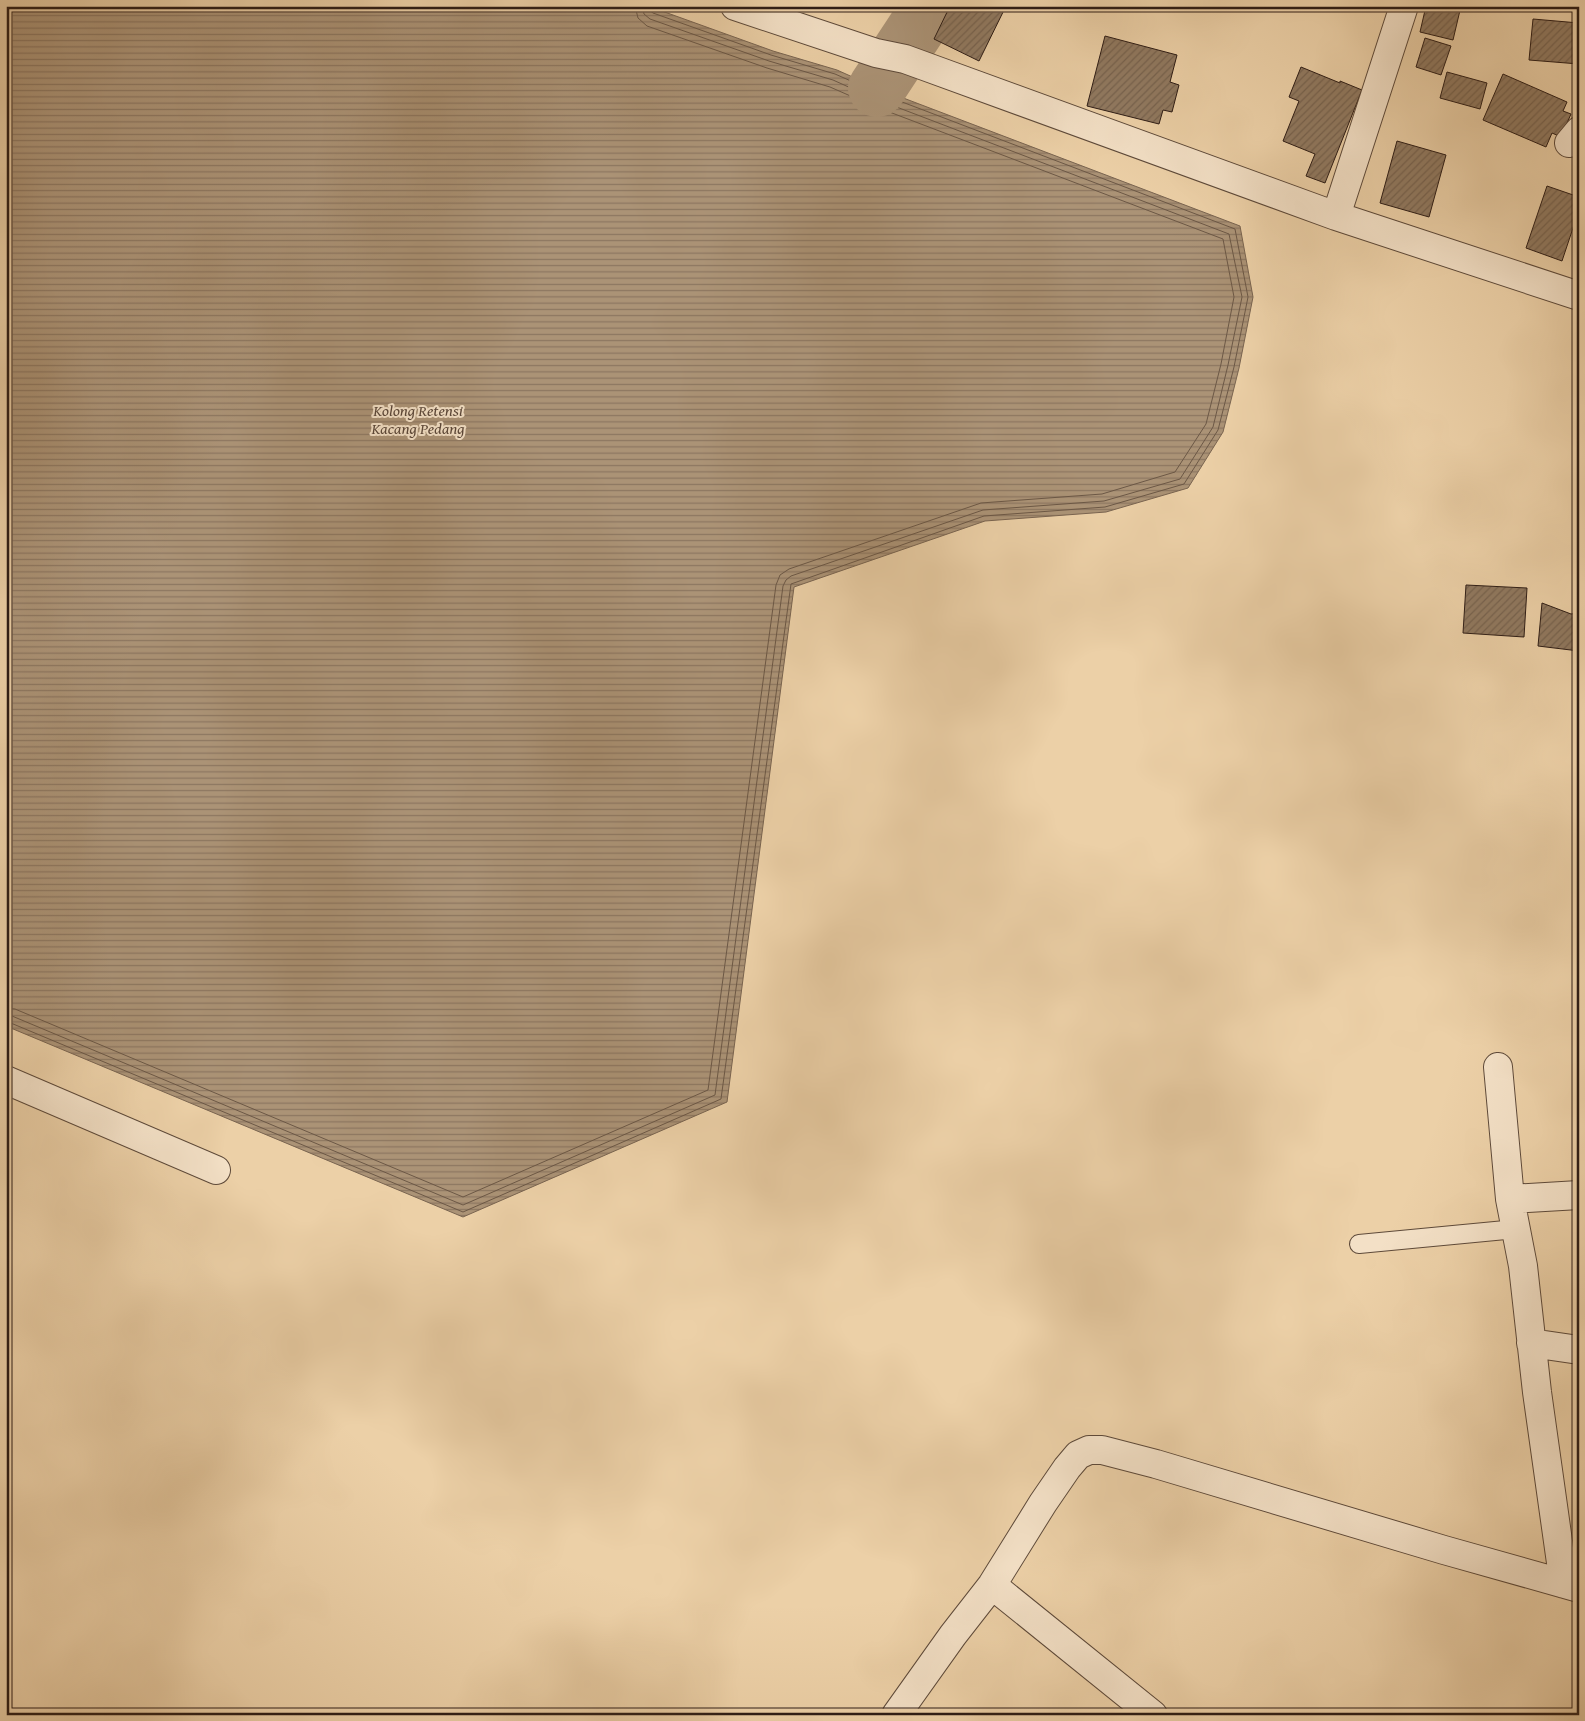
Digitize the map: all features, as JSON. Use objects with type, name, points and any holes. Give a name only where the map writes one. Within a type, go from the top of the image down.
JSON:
[{"type":"street","points":[[735,6],[876,53],[905,59],[1336,216],[1579,296]]},
{"type":"street","points":[[1336,216],[1404,6]]},
{"type":"street","points":[[896,1715],[953,1635],[992,1585],[1042,1503],[1067,1468],[1078,1454],[1089,1450],[1102,1450],[1165,1467],[1571,1586],[1536,1392],[1523,1266],[1510,1199],[1498,1067]]},
{"type":"street","points":[[6,1080],[216,1170]]},
{"type":"street","points":[[1510,1199],[1579,1195]]},
{"type":"street","points":[[1531,1343],[1579,1350]]},
{"type":"street","points":[[992,1585],[1153,1715]]},
{"type":"lane","points":[[1359,1244],[1516,1229]]},
{"type":"water","name":"Kolong Retensi Kacang Pedang","points":[[6,6],[648,6],[773,51],[837,70],[877,88],[1240,226],[1253,297],[1239,368],[1223,432],[1188,488],[1106,512],[985,521],[794,587],[727,1102],[463,1217],[6,1026]]},
{"type":"building","points":[[950,6],[1006,6],[979,61],[934,39]]},
{"type":"building","points":[[1426,6],[1461,6],[1453,40],[1420,32]]},
{"type":"building","points":[[1533,19],[1579,23],[1579,64],[1529,60]]},
{"type":"building","points":[[1105,36],[1177,55],[1170,82],[1179,85],[1172,112],[1163,110],[1159,124],[1087,106]]},
{"type":"building","points":[[1425,38],[1451,46],[1441,75],[1416,67]]},
{"type":"building","points":[[1301,67],[1362,90],[1325,183],[1306,176],[1315,154],[1283,141],[1299,101],[1289,97]]},
{"type":"building","points":[[1447,72],[1487,83],[1480,109],[1440,98]]},
{"type":"building","points":[[1503,74],[1567,102],[1563,111],[1571,114],[1561,137],[1552,133],[1546,147],[1483,120]]},
{"type":"building","points":[[1397,141],[1446,155],[1429,217],[1380,203]]},
{"type":"building","points":[[1547,186],[1579,197],[1579,210],[1562,261],[1526,248]]},
{"type":"building","points":[[1466,585],[1527,588],[1524,637],[1463,633]]},
{"type":"building","points":[[1542,603],[1571,614],[1579,613],[1579,651],[1538,646]]},
{"type":"waterway","points":[[877,88],[931,6]]}]
